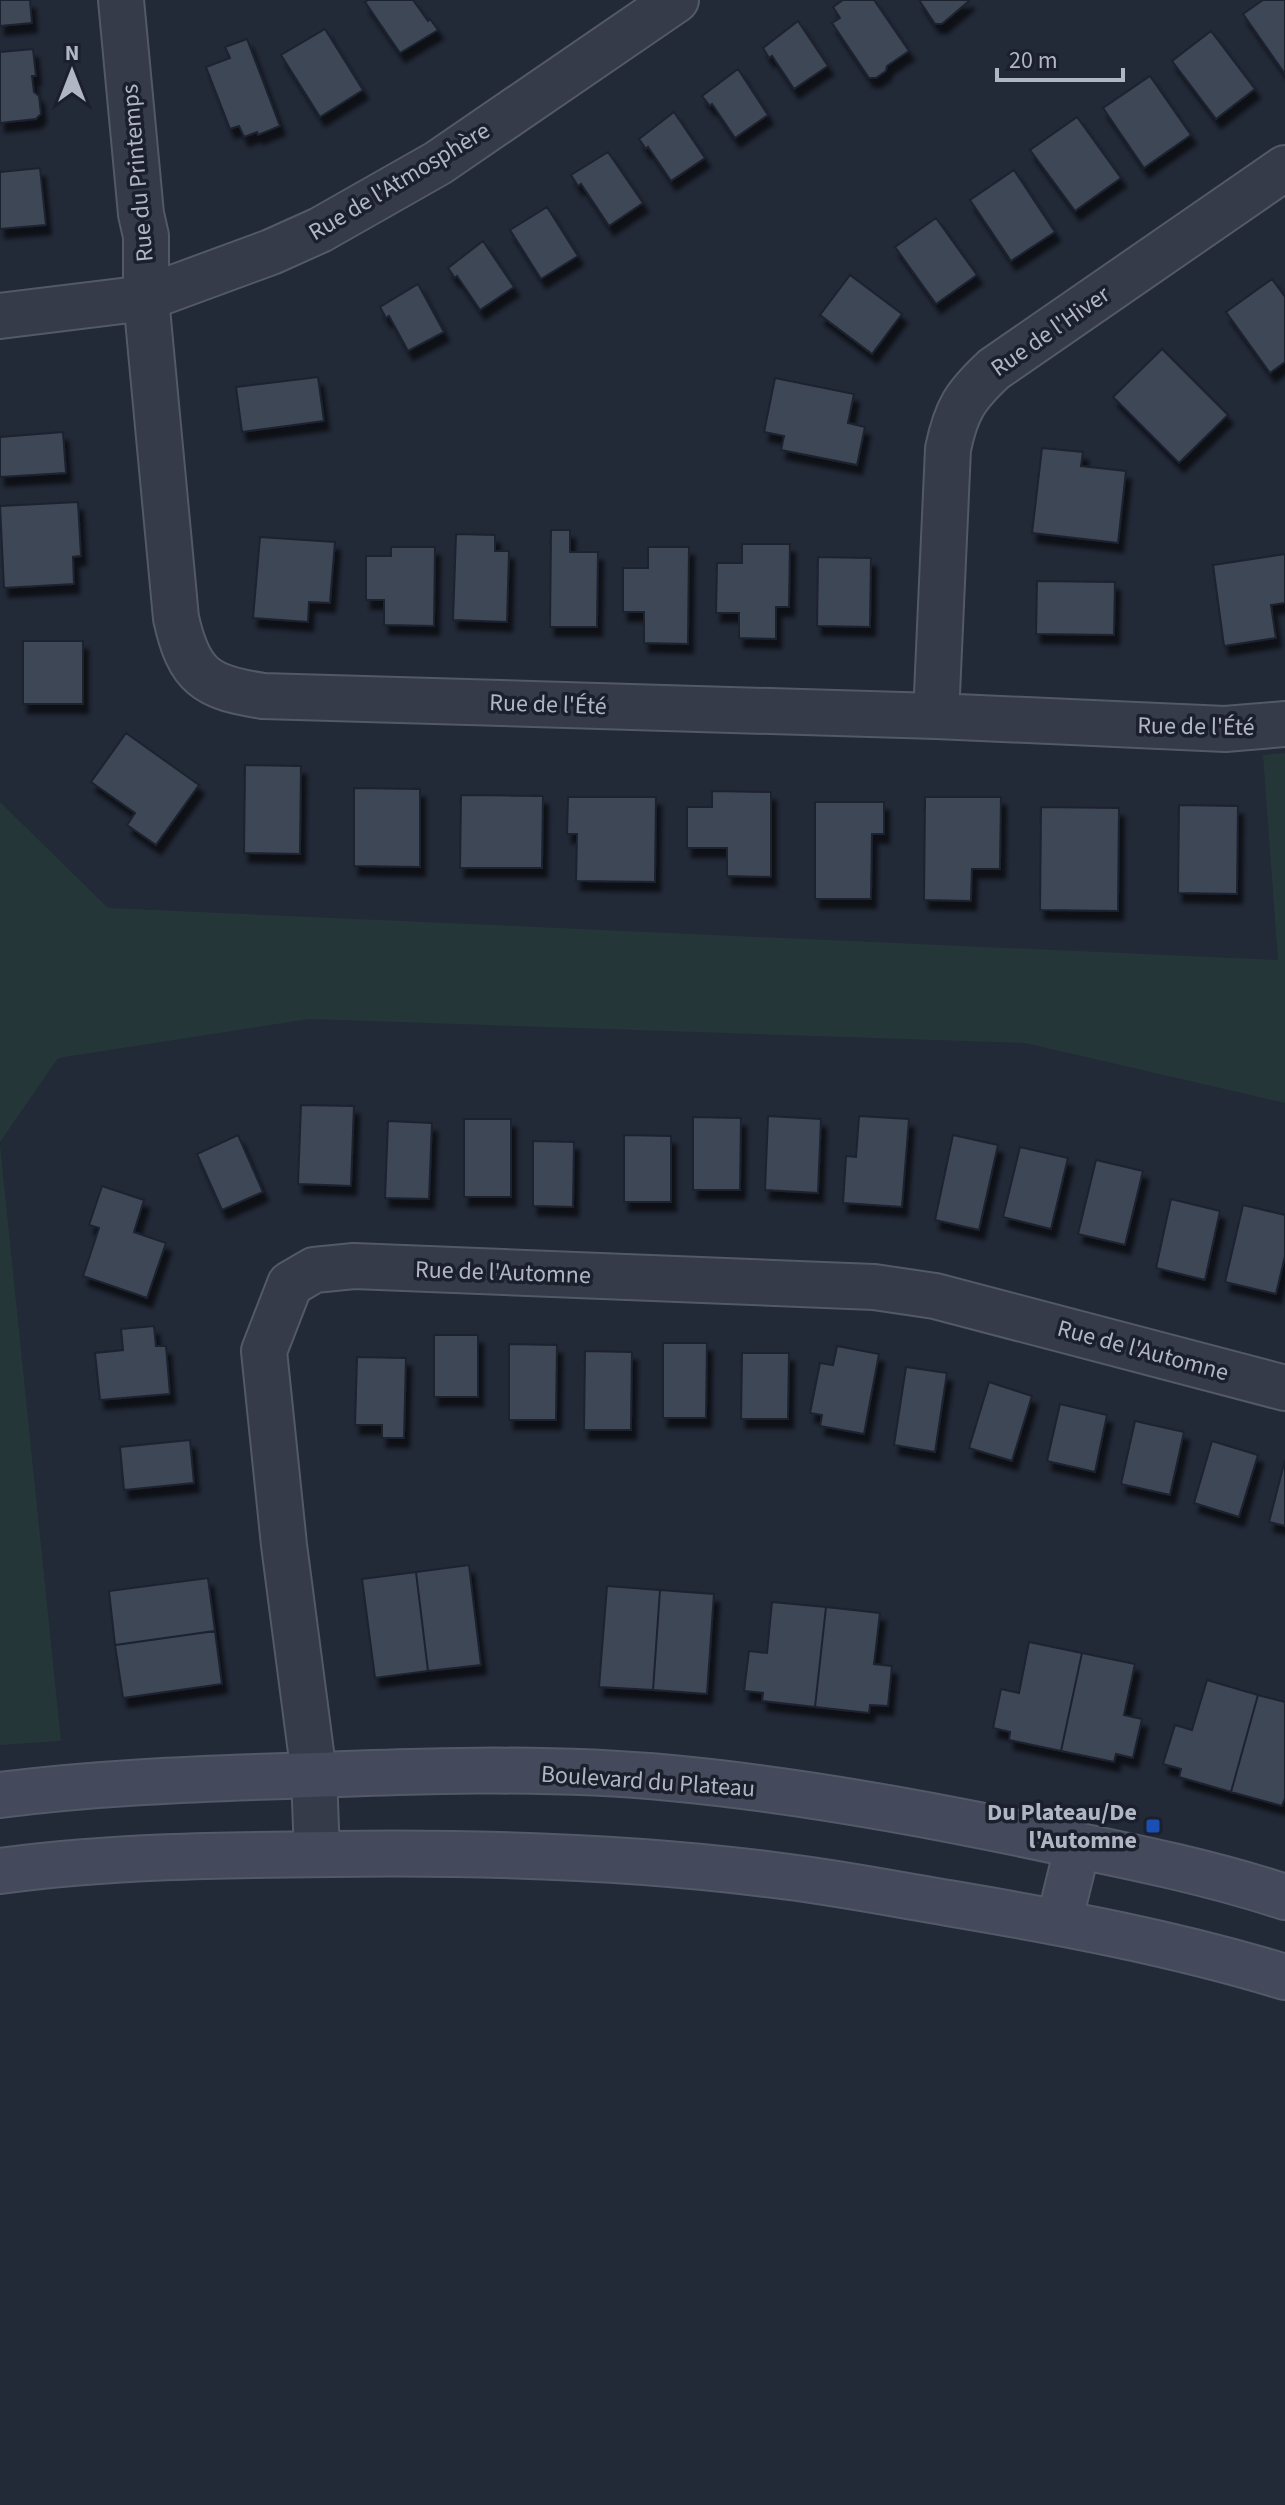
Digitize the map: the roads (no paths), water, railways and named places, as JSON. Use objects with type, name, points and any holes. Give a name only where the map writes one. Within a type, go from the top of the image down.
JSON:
[{"type":"main road","name":"Boulevard du Plateau","points":[[0,1795],[138,1781],[446,1771],[557,1772],[668,1778],[779,1790],[893,1808],[1078,1845],[1192,1871],[1285,1897]]},
{"type":"main road","points":[[1059,1922],[1078,1845]]},
{"type":"main road","points":[[0,1871],[112,1860],[317,1854],[465,1852],[591,1857],[776,1875],[1059,1922],[1209,1953],[1285,1977]]},
{"type":"street","name":"Rue du Printemps","points":[[121,0],[141,214],[146,236],[146,298]]},
{"type":"street","name":"Rue de l'Atmosphère","points":[[0,316],[146,298],[271,252],[320,230],[438,163],[676,0]]},
{"type":"street","name":"Rue de l'Hiver","points":[[936,716],[948,449],[954,418],[973,389],[994,369],[1285,168]]},
{"type":"street","name":"Rue de l'Été","points":[[146,298],[176,618],[183,649],[200,675],[228,690],[263,696],[936,716],[1225,729],[1285,724]]},
{"type":"street","name":"Rue de l'Automne","points":[[317,1854],[314,1775],[284,1545],[264,1351],[290,1284],[314,1270],[354,1266],[874,1287],[935,1296],[1285,1388]]},
{"type":"place","name":"Du Plateau/De l'Automne","points":[[1153,1826]]}]
